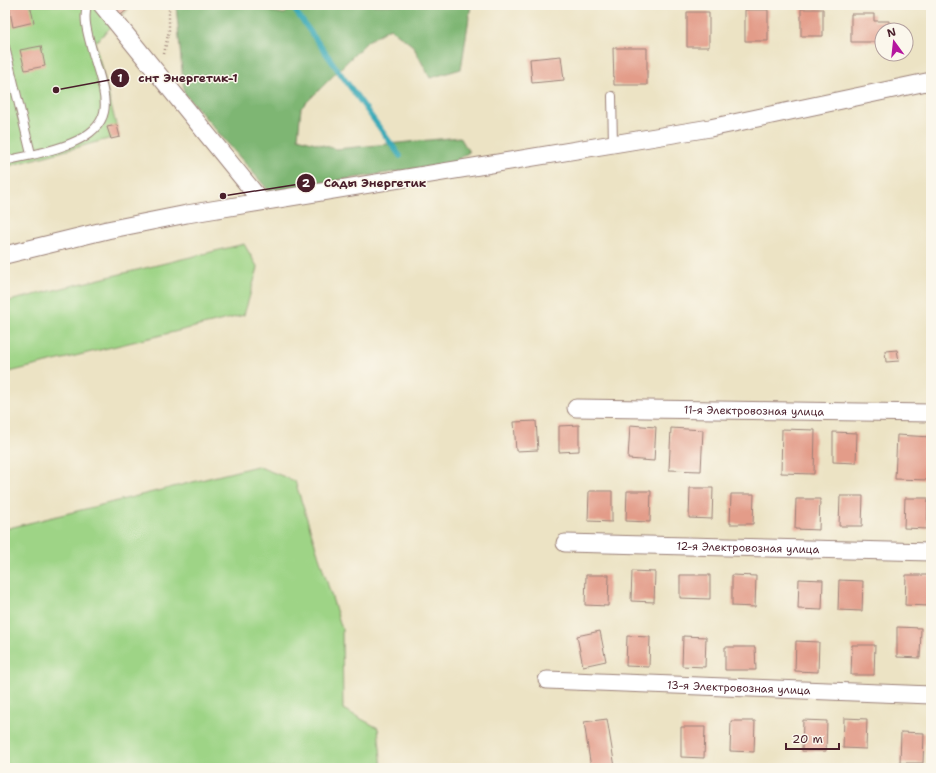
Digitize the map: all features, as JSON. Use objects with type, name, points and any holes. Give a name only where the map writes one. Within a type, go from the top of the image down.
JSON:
[{"type":"street","points":[[102,5],[261,201]]},
{"type":"street","points":[[5,255],[107,230],[261,201],[710,128],[931,81]]},
{"type":"street","name":"11-я Электровозная улица","points":[[576,408],[931,413]]},
{"type":"street","name":"12-я Электровозная улица","points":[[565,543],[931,552]]},
{"type":"street","name":"13-я Электровозная улица","points":[[547,680],[931,695]]},
{"type":"lane","points":[[5,161],[84,138],[97,126],[104,112],[104,95],[86,27],[84,14],[87,5]]},
{"type":"lane","points":[[5,47],[31,154]]},
{"type":"lane","points":[[612,96],[613,144]]},
{"type":"path","points":[[157,72],[166,48],[169,30],[169,5]]},
{"type":"green space","points":[[5,5],[133,5],[95,43],[119,136],[5,167]]},
{"type":"green space","points":[[176,5],[266,5],[268,11],[285,14],[293,5],[471,5],[461,69],[430,78],[413,46],[390,28],[368,41],[301,108],[298,138],[336,149],[460,137],[469,152],[453,163],[269,191],[184,93]]},
{"type":"green space","points":[[244,244],[258,268],[244,315],[5,373],[5,302]]},
{"type":"green space","points":[[257,466],[295,481],[342,629],[343,709],[378,728],[382,768],[5,768],[5,529]]},
{"type":"building","points":[[30,5],[34,22],[13,27],[9,6]]},
{"type":"building","points":[[120,5],[132,5],[120,16],[114,10]]},
{"type":"building","points":[[801,9],[823,9],[823,36],[801,36]]},
{"type":"building","points":[[745,10],[768,10],[768,41],[745,41]]},
{"type":"building","points":[[687,12],[709,12],[709,47],[687,47]]},
{"type":"building","points":[[851,14],[874,14],[874,21],[889,21],[874,22],[874,42],[851,42]]},
{"type":"building","points":[[41,46],[45,66],[25,70],[20,50]]},
{"type":"building","points":[[613,48],[647,48],[647,85],[614,85]]},
{"type":"building","points":[[561,56],[564,80],[532,83],[530,59]]},
{"type":"building","points":[[117,125],[120,137],[111,139],[107,127]]},
{"type":"building","points":[[897,350],[899,361],[886,362],[885,351]]},
{"type":"building","points":[[536,421],[538,450],[516,451],[514,422]]},
{"type":"building","points":[[579,425],[579,451],[559,452],[559,426]]},
{"type":"building","points":[[630,425],[656,427],[654,461],[628,459]]},
{"type":"building","points":[[671,428],[703,430],[701,471],[669,470]]},
{"type":"building","points":[[782,429],[815,430],[814,474],[781,473]]},
{"type":"building","points":[[833,432],[857,433],[856,463],[833,462]]},
{"type":"building","points":[[897,435],[931,437],[929,480],[895,479]]},
{"type":"building","points":[[690,488],[713,488],[712,519],[689,518]]},
{"type":"building","points":[[589,491],[612,491],[612,522],[588,521]]},
{"type":"building","points":[[627,491],[651,491],[650,522],[626,521]]},
{"type":"building","points":[[731,494],[754,494],[753,524],[730,524]]},
{"type":"building","points":[[840,496],[863,496],[862,526],[839,526]]},
{"type":"building","points":[[905,498],[928,498],[927,529],[904,528]]},
{"type":"building","points":[[796,499],[820,499],[819,530],[795,529]]},
{"type":"building","points":[[632,571],[655,572],[654,602],[631,601]]},
{"type":"building","points":[[586,575],[609,575],[608,606],[585,605]]},
{"type":"building","points":[[680,575],[710,575],[710,599],[680,598]]},
{"type":"building","points":[[732,575],[756,576],[755,607],[732,606]]},
{"type":"building","points":[[906,575],[930,575],[929,606],[905,605]]},
{"type":"building","points":[[799,579],[823,580],[822,610],[798,609]]},
{"type":"building","points":[[839,580],[863,581],[862,611],[838,610]]},
{"type":"building","points":[[897,627],[921,628],[920,658],[897,657]]},
{"type":"building","points":[[600,631],[606,661],[583,666],[577,636]]},
{"type":"building","points":[[627,636],[650,637],[649,667],[626,666]]},
{"type":"building","points":[[683,636],[706,637],[705,667],[682,666]]},
{"type":"building","points":[[796,641],[819,642],[818,672],[795,671]]},
{"type":"building","points":[[852,645],[875,645],[874,675],[851,675]]},
{"type":"building","points":[[725,647],[755,647],[756,670],[725,670]]},
{"type":"building","points":[[844,718],[867,719],[866,749],[843,748]]},
{"type":"building","points":[[607,719],[615,767],[591,768],[584,722]]},
{"type":"building","points":[[803,720],[827,721],[826,751],[802,751]]},
{"type":"building","points":[[731,721],[755,721],[754,752],[730,751]]},
{"type":"building","points":[[681,727],[705,727],[704,758],[681,757]]},
{"type":"building","points":[[901,732],[924,733],[923,763],[900,763]]},
{"type":"waterway","points":[[291,5],[400,156]]},
{"type":"place","name":"снт Энергетик-1","points":[[56,90]]},
{"type":"place","name":"Сады Энергетик","points":[[223,196]]}]
